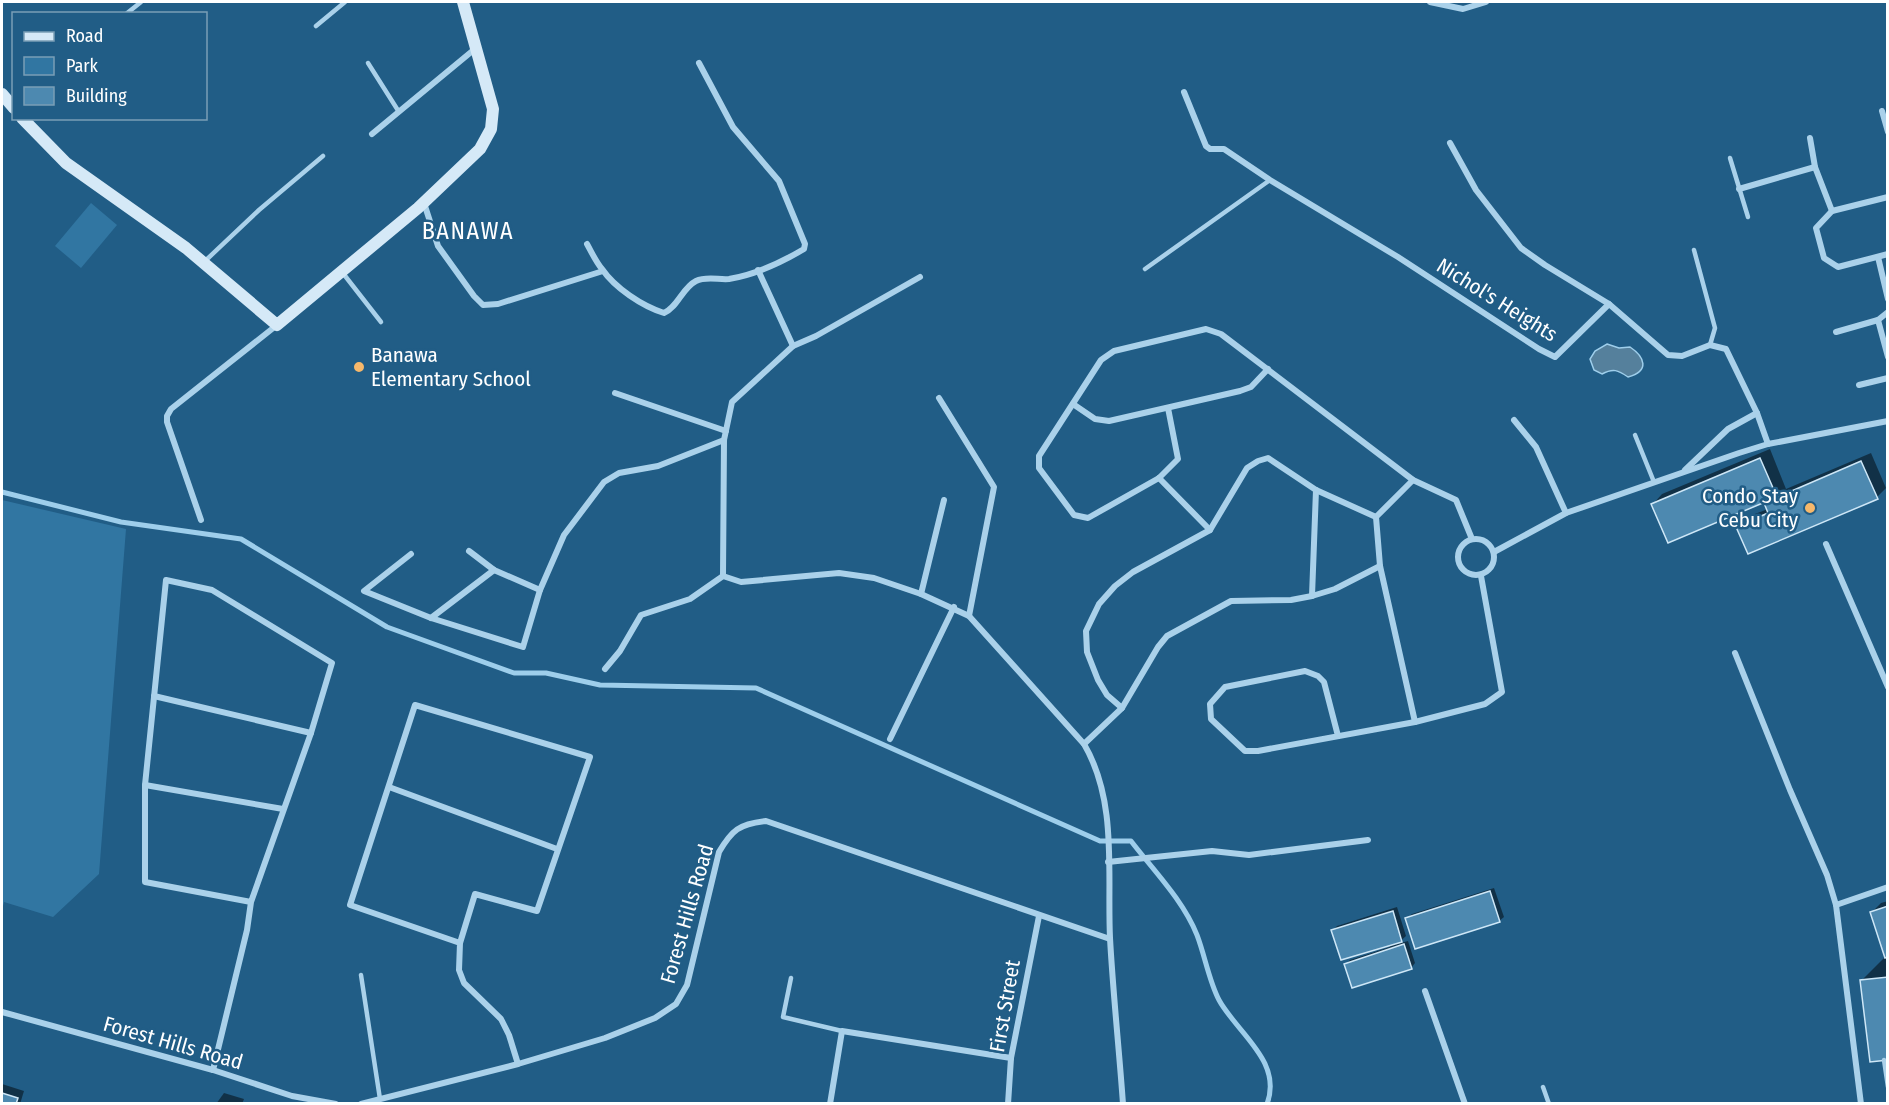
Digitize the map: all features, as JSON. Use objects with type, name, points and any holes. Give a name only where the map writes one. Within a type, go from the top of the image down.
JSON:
[{"type":"street","points":[[201,520],[167,422],[171,409],[424,203],[480,149],[491,129],[493,109],[463,2]]},
{"type":"street","points":[[1430,2],[1463,9],[1486,2]]},
{"type":"street","points":[[372,134],[477,48]]},
{"type":"street","points":[[587,244],[603,271],[630,296],[648,308],[664,313],[671,310],[691,284],[699,279],[729,279],[758,270],[804,249],[805,244],[779,181],[733,127],[699,63]]},
{"type":"street","name":"Nichol's Heights","points":[[1184,92],[1206,146],[1214,150],[1224,149],[1555,357],[1610,304]]},
{"type":"street","points":[[2,94],[12,106]]},
{"type":"street","points":[[1882,111],[1887,132]]},
{"type":"street","points":[[27,120],[66,163],[186,248],[277,325]]},
{"type":"street","points":[[1810,138],[1815,167],[1832,211]]},
{"type":"street","points":[[1450,143],[1476,190],[1521,248],[1610,304],[1668,355],[1682,356],[1710,345],[1726,349],[1757,413],[1768,444]]},
{"type":"street","points":[[1740,189],[1815,167]]},
{"type":"street","points":[[1887,197],[1832,211],[1816,228],[1824,258],[1838,267],[1887,254]]},
{"type":"street","points":[[424,203],[438,246],[483,305],[498,304],[603,271]]},
{"type":"street","points":[[1878,257],[1887,299]]},
{"type":"street","points":[[758,270],[793,346]]},
{"type":"street","points":[[723,576],[724,440],[732,402],[793,346],[816,336],[920,277]]},
{"type":"street","points":[[1836,332],[1878,320],[1887,312]]},
{"type":"street","points":[[1878,320],[1887,357]]},
{"type":"street","points":[[1168,408],[1178,459],[1159,478],[1088,518],[1074,515],[1040,468],[1039,456],[1101,360],[1114,351],[1206,329],[1221,334],[1413,480],[1456,500],[1472,539]]},
{"type":"street","points":[[1073,404],[1095,419],[1109,421],[1251,387],[1268,369]]},
{"type":"street","points":[[1859,385],[1887,378]]},
{"type":"street","points":[[615,393],[726,431]]},
{"type":"street","points":[[939,398],[994,487],[969,616]]},
{"type":"street","points":[[1682,472],[1728,429],[1757,413]]},
{"type":"street","points":[[1514,420],[1536,447],[1566,513]]},
{"type":"street","points":[[1494,552],[1566,513],[1682,472],[1768,444],[1887,422]]},
{"type":"street","points":[[411,554],[364,591],[431,618],[523,648],[540,590],[564,536],[604,482],[619,473],[658,466],[724,440]]},
{"type":"street","points":[[1122,708],[1107,695],[1098,680],[1087,652],[1086,631],[1099,604],[1115,586],[1133,572],[1210,530],[1247,468],[1268,458],[1316,490],[1376,517]]},
{"type":"street","points":[[1159,478],[1210,530]]},
{"type":"street","points":[[1413,480],[1376,517],[1380,566],[1415,722]]},
{"type":"street","points":[[1312,596],[1316,490]]},
{"type":"street","points":[[921,594],[944,500]]},
{"type":"street","points":[[1472,539],[1481,539],[1490,544],[1494,552],[1495,562],[1490,571],[1481,576],[1469,575],[1460,567],[1457,556],[1462,545],[1472,539]]},
{"type":"street","points":[[1826,544],[1887,687]]},
{"type":"street","points":[[469,550],[494,570],[540,590]]},
{"type":"street","points":[[1084,744],[1122,708],[1158,647],[1167,636],[1231,601],[1291,600],[1312,596],[1335,589],[1380,566]]},
{"type":"street","points":[[431,618],[494,570]]},
{"type":"street","points":[[723,576],[741,582],[839,573],[874,578],[954,607],[969,616],[1084,744],[1094,761],[1103,788],[1108,829],[1110,939],[1123,1104]]},
{"type":"street","points":[[605,669],[620,651],[640,615],[690,599],[723,576]]},
{"type":"street","points":[[1338,736],[1324,682],[1318,676],[1305,672],[1225,687],[1210,704],[1211,719],[1245,751],[1258,751],[1415,722],[1485,704],[1502,692],[1481,576]]},
{"type":"street","points":[[213,1070],[247,930],[251,902],[311,733],[332,663],[212,591],[166,580],[145,785],[145,882],[251,902]]},
{"type":"street","points":[[890,739],[954,607]]},
{"type":"street","points":[[1735,653],[1827,875],[1836,905],[1862,1104]]},
{"type":"street","points":[[154,696],[311,733]]},
{"type":"street","points":[[460,943],[350,905],[415,705],[590,757],[537,911],[476,894],[460,943],[459,970],[464,983],[501,1019],[509,1035],[518,1064]]},
{"type":"street","points":[[145,785],[283,810]]},
{"type":"street","points":[[389,787],[557,849]]},
{"type":"street","name":"Forest Hills Road","points":[[362,1104],[518,1064],[605,1038],[655,1018],[676,1004],[687,985],[719,852],[730,833],[749,823],[766,821],[1110,939]]},
{"type":"street","points":[[1108,859],[1153,858],[1212,851],[1249,855],[1368,840]]},
{"type":"street","points":[[1836,905],[1887,887]]},
{"type":"street","name":"First Street","points":[[1008,1104],[1011,1058],[1039,916]]},
{"type":"street","points":[[1425,991],[1465,1104]]},
{"type":"street","name":"Forest Hills Road","points":[[2,1012],[213,1070],[292,1096],[336,1104]]},
{"type":"street","points":[[830,1104],[842,1031],[1011,1058]]},
{"type":"lane","points":[[128,12],[141,2]]},
{"type":"lane","points":[[316,26],[345,2]]},
{"type":"lane","points":[[368,63],[399,112]]},
{"type":"lane","points":[[203,262],[259,210],[323,156]]},
{"type":"lane","points":[[1730,158],[1748,217]]},
{"type":"lane","points":[[1145,269],[1270,180]]},
{"type":"lane","points":[[1694,250],[1715,328],[1710,345]]},
{"type":"lane","points":[[342,272],[381,321]]},
{"type":"lane","points":[[1635,435],[1654,482]]},
{"type":"lane","points":[[361,975],[380,1099]]},
{"type":"lane","points":[[791,978],[783,1017],[842,1031]]},
{"type":"lane","points":[[1884,1060],[1887,1087]]},
{"type":"lane","points":[[1543,1087],[1549,1104]]},
{"type":"green space","points":[[91,203],[117,225],[81,268],[55,246]]},
{"type":"green space","points":[[2,500],[126,529],[99,874],[53,917],[4,902],[2,910]]},
{"type":"shaded area","points":[[1607,344],[1619,348],[1630,347],[1635,351],[1642,359],[1643,364],[1640,371],[1628,377],[1615,371],[1602,374],[1594,370],[1590,359],[1595,351]]},
{"type":"building","points":[[1760,458],[1777,497],[1668,543],[1651,504]]},
{"type":"building","name":"Condo Stay Cebu City","points":[[1861,461],[1878,499],[1748,554],[1736,527],[1768,513],[1764,503]]},
{"type":"building","points":[[1490,891],[1500,922],[1415,949],[1405,918]]},
{"type":"building","points":[[1888,906],[1888,957],[1885,958],[1870,912]]},
{"type":"building","points":[[1393,911],[1402,942],[1341,960],[1331,930]]},
{"type":"building","points":[[1404,944],[1412,969],[1352,988],[1344,964]]},
{"type":"building","points":[[1888,977],[1888,1060],[1870,1062],[1860,980]]},
{"type":"building","points":[[2,1093],[18,1098],[16,1104],[2,1104]]},
{"type":"waterway","points":[[2,492],[121,522],[241,539],[387,627],[514,673],[546,673],[600,685],[756,688],[1100,841],[1131,841],[1184,910],[1197,935],[1212,985],[1219,1000],[1264,1061],[1269,1074],[1270,1089],[1267,1104]]},
{"type":"place","name":"Banawa Elementary School","points":[[359,367]]},
{"type":"place","name":"Condo Stay Cebu City","points":[[1810,508]]},
{"type":"district","name":"BANAWA","points":[[468,231]]}]
